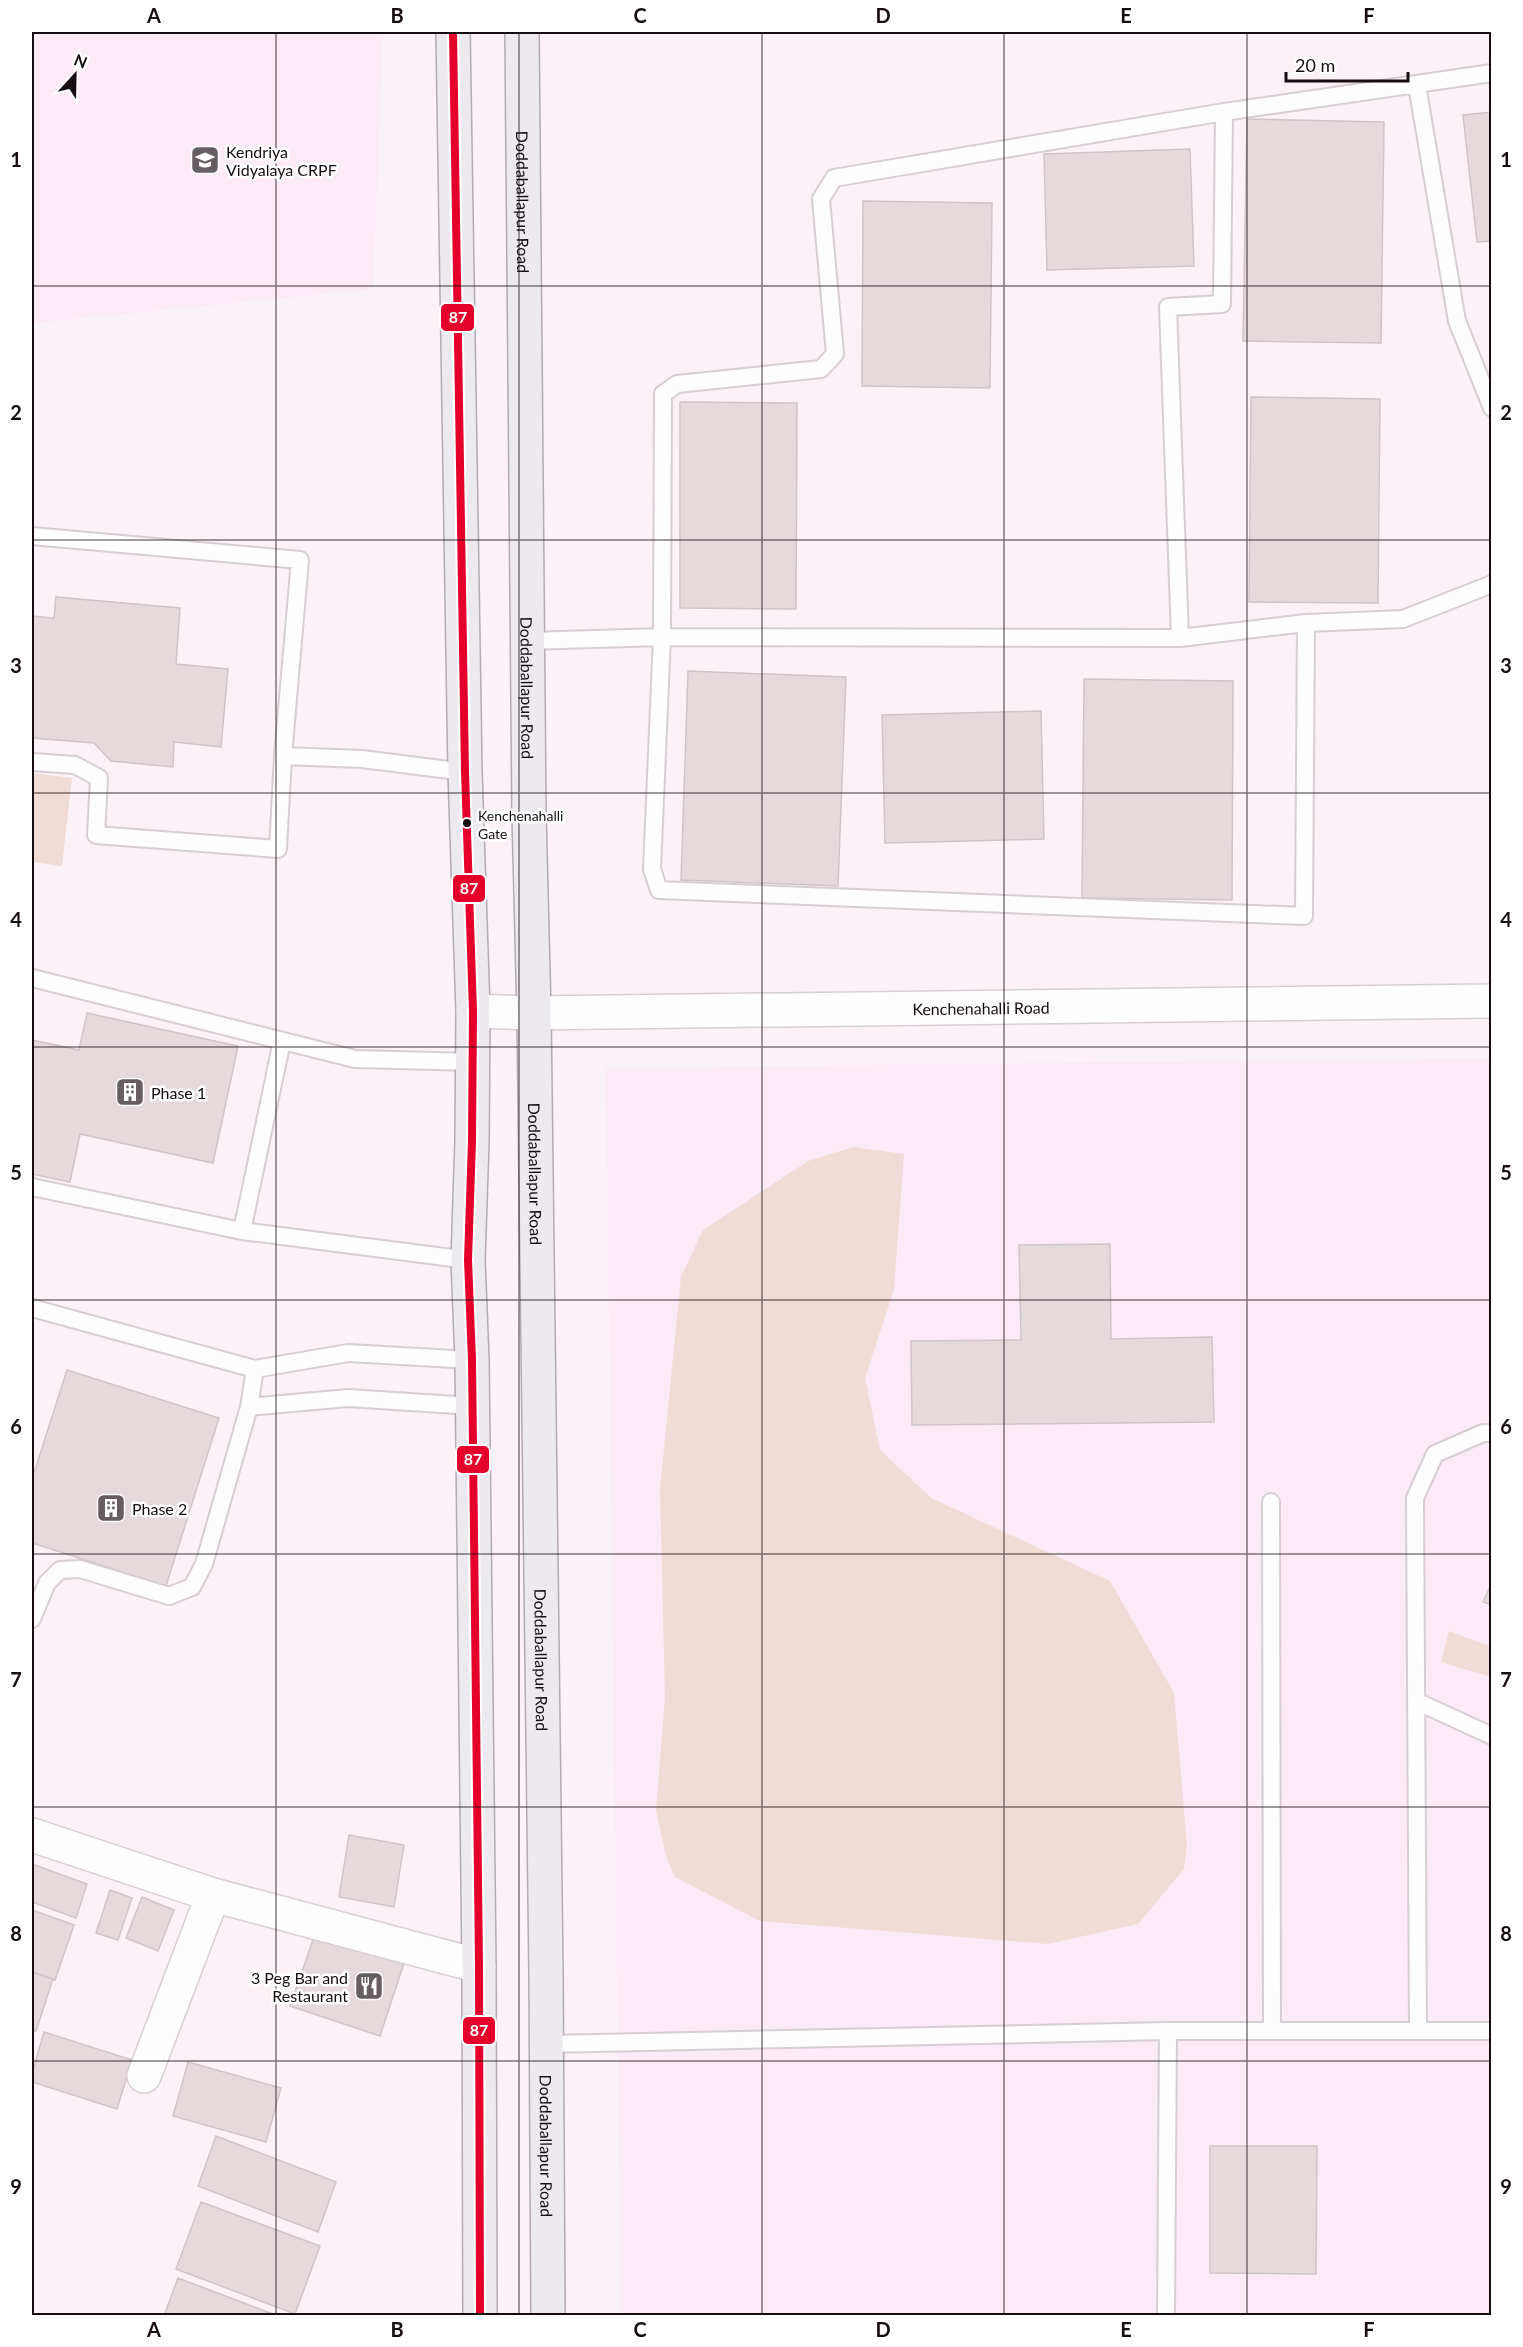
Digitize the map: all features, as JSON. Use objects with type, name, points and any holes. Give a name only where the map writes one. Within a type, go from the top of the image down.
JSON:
[{"type":"main road","points":[[453,32],[465,772],[473,1011],[468,1260],[472,1360],[480,2316]]},
{"type":"main road","name":"Doddaballapur Road","points":[[522,32],[527,641],[547,2044],[548,2316]]},
{"type":"street","name":"Kenchenahalli Road","points":[[473,1011],[534,1013],[1491,1001]]},
{"type":"street","points":[[32,1835],[213,1895],[478,1966]]},
{"type":"street","points":[[144,2076],[213,1895]]},
{"type":"lane","points":[[1306,622],[1304,916],[659,890],[652,869],[662,637],[663,394],[678,384],[821,369],[835,354],[821,199],[834,178],[1224,112],[1417,86],[1491,73]]},
{"type":"lane","points":[[1417,86],[1457,321],[1491,408]]},
{"type":"lane","points":[[1180,638],[1168,307],[1222,304],[1224,112]]},
{"type":"lane","points":[[32,536],[300,560],[283,756],[278,849],[96,835],[99,778],[75,765],[32,762]]},
{"type":"lane","points":[[527,641],[662,637],[1180,638],[1306,622],[1403,619],[1491,584]]},
{"type":"lane","points":[[283,756],[362,759],[465,772]]},
{"type":"lane","points":[[32,978],[355,1059],[473,1062]]},
{"type":"lane","points":[[242,1231],[282,1041]]},
{"type":"lane","points":[[32,1187],[242,1231],[468,1260]]},
{"type":"lane","points":[[32,1308],[255,1369],[348,1353],[472,1360]]},
{"type":"lane","points":[[32,1619],[47,1583],[60,1569],[80,1569],[169,1596],[192,1587],[204,1564],[249,1407],[255,1369]]},
{"type":"lane","points":[[249,1407],[348,1398],[472,1406]]},
{"type":"lane","points":[[1418,2031],[1415,1498],[1435,1454],[1483,1433],[1491,1433]]},
{"type":"lane","points":[[1271,1502],[1272,2031]]},
{"type":"lane","points":[[1416,1701],[1491,1736]]},
{"type":"lane","points":[[1166,2316],[1168,2031]]},
{"type":"lane","points":[[547,2044],[1168,2031],[1491,2031]]},
{"type":"shaded area","name":"Kendriya Vidyalaya CRPF","points":[[32,32],[383,32],[373,289],[32,323]]},
{"type":"shaded area","points":[[32,773],[72,778],[62,866],[32,862]]},
{"type":"shaded area","points":[[1491,1058],[1491,2315],[621,2315],[606,1068]]},
{"type":"shaded area","points":[[853,1147],[904,1154],[894,1289],[865,1378],[880,1450],[931,1498],[1110,1581],[1174,1693],[1187,1846],[1184,1869],[1138,1924],[1048,1944],[760,1921],[675,1877],[666,1856],[656,1810],[665,1698],[660,1489],[681,1277],[703,1230],[808,1161]]},
{"type":"shaded area","points":[[1449,1631],[1491,1647],[1491,1677],[1441,1662]]},
{"type":"building","points":[[1492,112],[1492,241],[1477,242],[1463,115]]},
{"type":"building","points":[[1247,119],[1384,122],[1381,343],[1243,341]]},
{"type":"building","points":[[1190,149],[1194,266],[1047,270],[1044,154]]},
{"type":"building","points":[[863,201],[992,203],[990,388],[862,386]]},
{"type":"building","points":[[1251,397],[1380,399],[1378,603],[1249,602]]},
{"type":"building","points":[[680,402],[797,403],[796,609],[680,608]]},
{"type":"building","points":[[56,597],[180,608],[176,664],[228,669],[221,747],[174,742],[173,767],[111,761],[94,743],[32,738],[32,616],[54,618]]},
{"type":"building","points":[[688,671],[846,677],[838,886],[681,880]]},
{"type":"building","points":[[1084,679],[1233,681],[1232,900],[1082,898]]},
{"type":"building","points":[[1041,711],[1044,839],[885,843],[882,715]]},
{"type":"building","name":"Phase 1","points":[[87,1013],[238,1046],[213,1163],[80,1134],[70,1182],[32,1174],[32,1040],[79,1050]]},
{"type":"building","points":[[1110,1244],[1111,1339],[1212,1337],[1214,1422],[912,1425],[911,1341],[1021,1340],[1019,1245]]},
{"type":"building","name":"Phase 2","points":[[67,1370],[219,1418],[166,1586],[32,1543],[32,1472],[34,1473]]},
{"type":"building","points":[[1492,1582],[1492,1605],[1483,1602]]},
{"type":"building","points":[[349,1835],[404,1845],[394,1907],[339,1897]]},
{"type":"building","points":[[32,1864],[87,1884],[76,1918],[32,1902]]},
{"type":"building","points":[[110,1890],[132,1898],[118,1940],[96,1933]]},
{"type":"building","points":[[142,1897],[174,1910],[158,1951],[126,1938]]},
{"type":"building","points":[[32,1910],[74,1925],[55,1980],[32,1972]]},
{"type":"building","points":[[315,1934],[404,1963],[380,2036],[290,2006]]},
{"type":"building","points":[[32,1972],[53,1979],[36,2031],[32,2030]]},
{"type":"building","points":[[44,2032],[132,2060],[117,2109],[32,2082],[32,2073]]},
{"type":"building","points":[[188,2062],[281,2088],[266,2142],[173,2116]]},
{"type":"building","points":[[216,2136],[336,2182],[318,2232],[198,2186]]},
{"type":"building","points":[[1210,2146],[1317,2146],[1316,2274],[1210,2273]]},
{"type":"building","points":[[201,2202],[320,2246],[295,2314],[176,2269]]},
{"type":"building","points":[[178,2278],[278,2316],[164,2316]]},
{"type":"transit line","name":"87","points":[[453,32],[465,772],[473,1011],[468,1260],[472,1360],[479,1966],[480,2316]]},
{"type":"place","name":"Kendriya Vidyalaya CRPF","points":[[205,160]]},
{"type":"place","name":"Kenchenahalli Gate","points":[[467,823]]},
{"type":"place","name":"Phase 1","points":[[130,1092]]},
{"type":"place","name":"Phase 2","points":[[111,1508]]},
{"type":"place","name":"3 Peg Bar and Restaurant","points":[[369,1986]]}]
